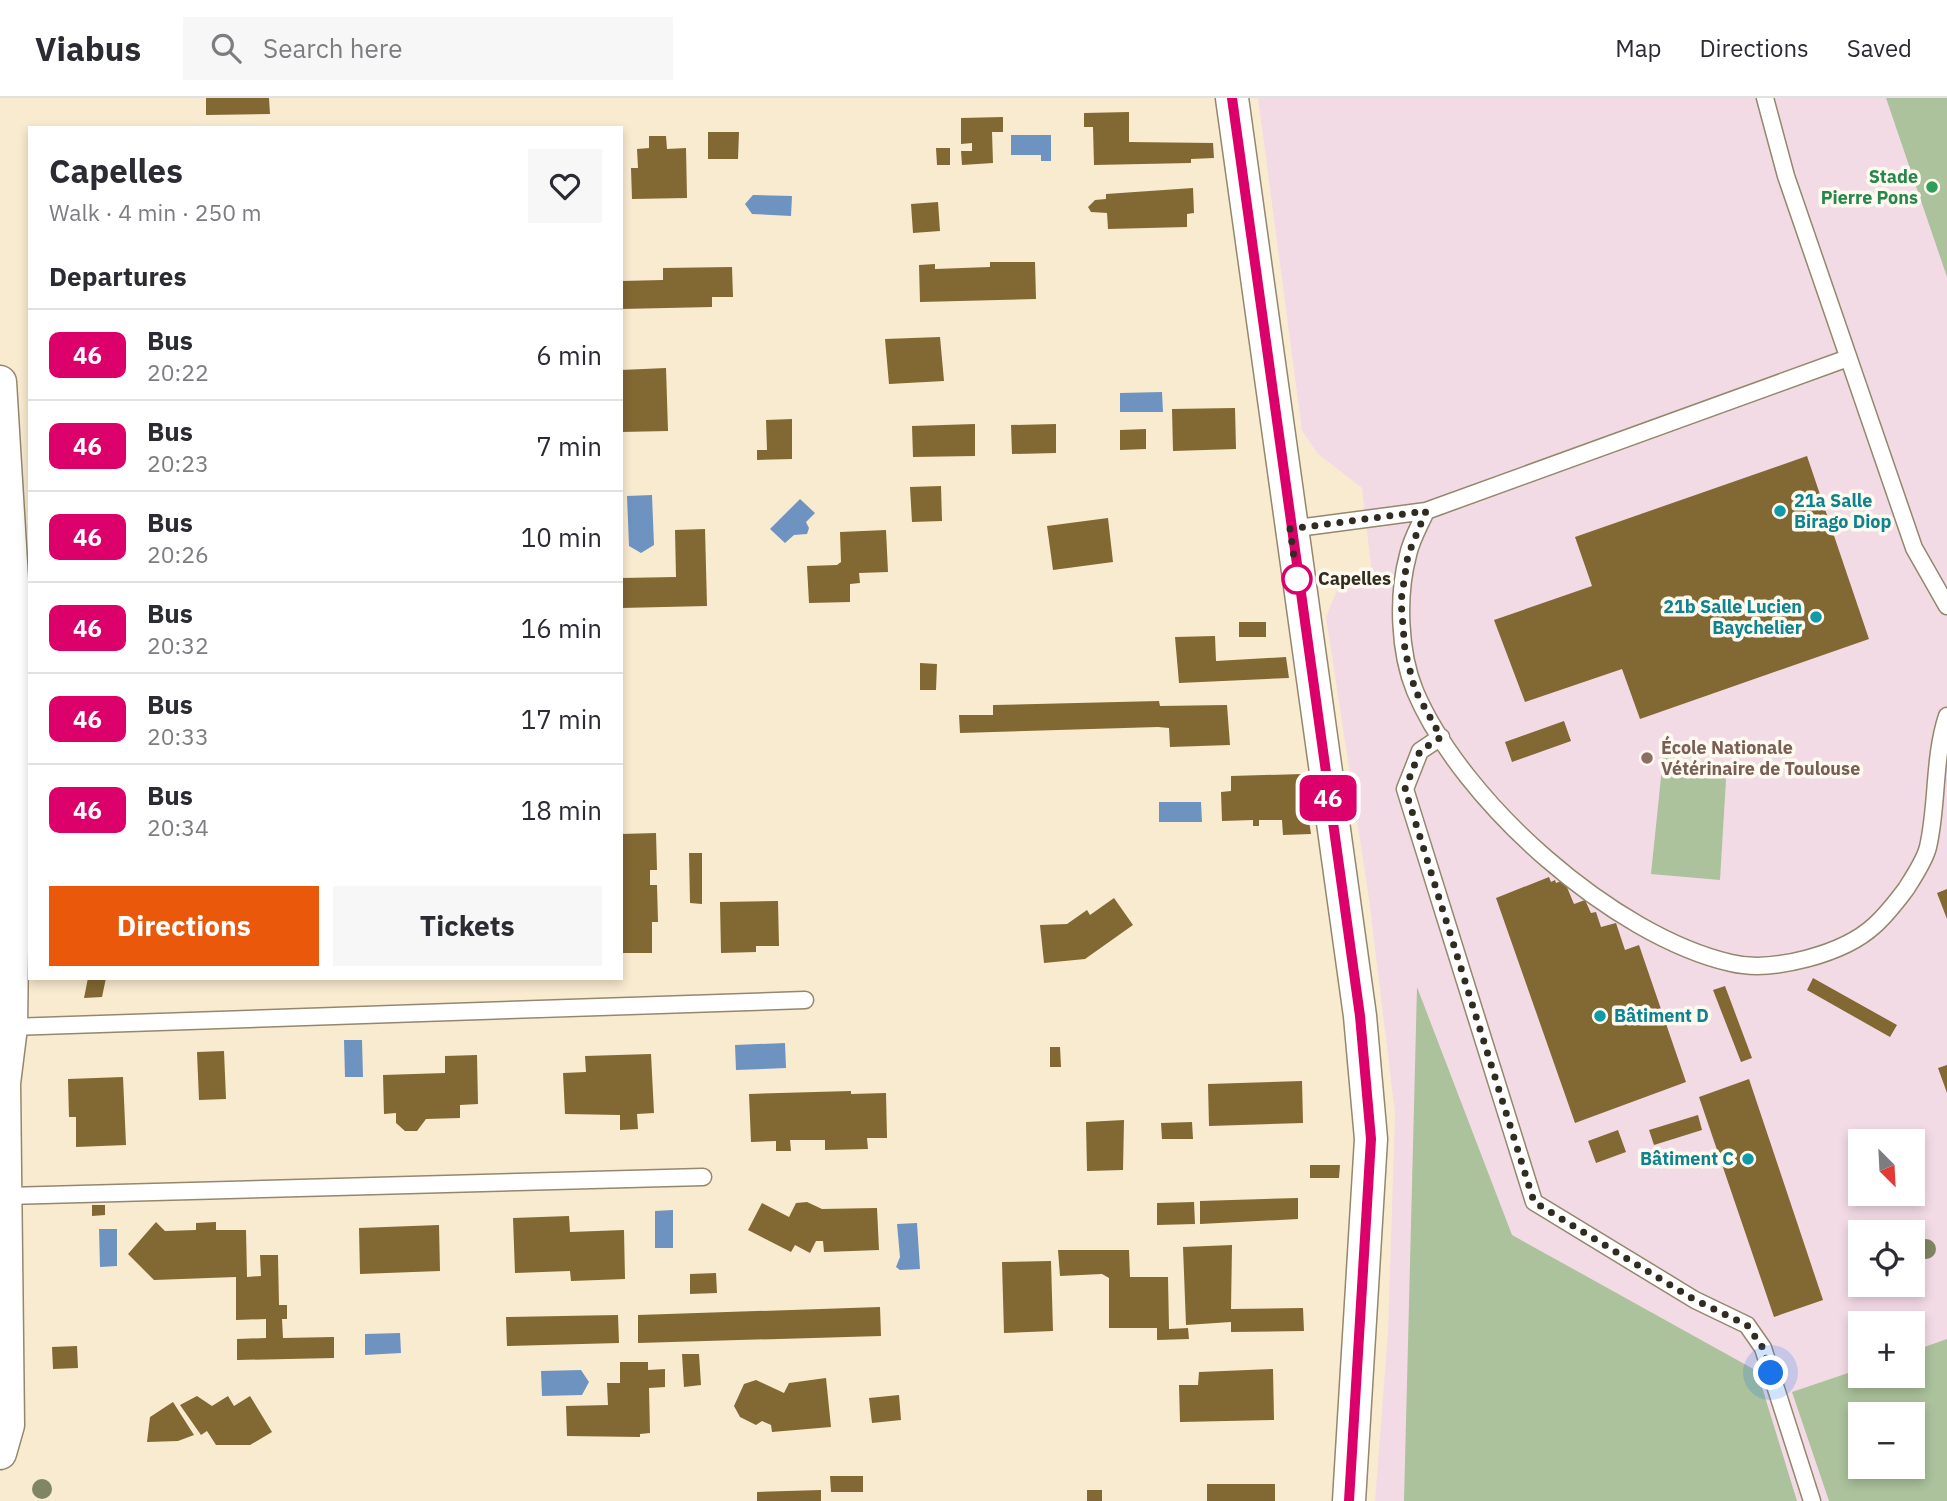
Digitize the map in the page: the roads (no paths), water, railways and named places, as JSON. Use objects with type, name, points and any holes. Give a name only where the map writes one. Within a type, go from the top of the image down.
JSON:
[{"type":"street","points":[[1232,98],[1360,1016],[1371,1139],[1349,1501]]},
{"type":"street","points":[[0,382],[23,645],[11,1027],[4,1083],[8,1425],[0,1453]]},
{"type":"lane","points":[[1765,98],[1786,176],[1914,548],[1947,606]]},
{"type":"lane","points":[[1290,529],[1426,511],[1848,358]]},
{"type":"lane","points":[[1426,511],[1408,555],[1402,613],[1405,651],[1415,690],[1441,737],[1497,811],[1578,884],[1625,917],[1682,946],[1733,964],[1779,964],[1836,950],[1875,926],[1907,887],[1928,849],[1933,795],[1947,716]]},
{"type":"lane","points":[[1441,737],[1420,751],[1405,789],[1534,1202],[1695,1300],[1747,1325],[1763,1348],[1812,1501]]},
{"type":"lane","points":[[11,1027],[805,1000]]},
{"type":"lane","points":[[7,1196],[703,1177]]},
{"type":"water","points":[[1011,135],[1051,135],[1051,161],[1041,161],[1041,155],[1011,155]]},
{"type":"water","points":[[753,195],[792,196],[791,216],[752,214],[745,204]]},
{"type":"water","points":[[1162,392],[1163,412],[1120,412],[1120,393]]},
{"type":"water","points":[[652,495],[654,545],[641,553],[629,546],[627,496]]},
{"type":"water","points":[[800,499],[815,513],[806,522],[809,528],[807,534],[794,535],[785,543],[770,529]]},
{"type":"water","points":[[1159,802],[1201,802],[1202,822],[1159,822]]},
{"type":"water","points":[[344,1040],[362,1040],[363,1077],[345,1077]]},
{"type":"water","points":[[785,1043],[786,1068],[736,1070],[735,1045]]},
{"type":"water","points":[[673,1210],[673,1248],[655,1248],[655,1211]]},
{"type":"water","points":[[917,1223],[920,1269],[900,1270],[896,1267],[900,1257],[897,1224]]},
{"type":"water","points":[[99,1229],[117,1229],[117,1266],[100,1267]]},
{"type":"water","points":[[400,1333],[401,1353],[365,1355],[365,1334]]},
{"type":"water","points":[[581,1370],[589,1382],[582,1395],[542,1396],[541,1371]]},
{"type":"place","name":"Stade Pierre Pons","points":[[1932,187]]},
{"type":"place","name":"21a Salle Birago Diop","points":[[1780,511]]},
{"type":"place","name":"Capelles","points":[[1297,579]]},
{"type":"place","name":"21b Salle Lucien Baychelier","points":[[1816,617]]},
{"type":"place","name":"École Nationale Vétérinaire de Toulouse","points":[[1647,758]]},
{"type":"place","name":"Bâtiment D","points":[[1600,1016]]},
{"type":"place","name":"Bâtiment C","points":[[1748,1159]]}]
